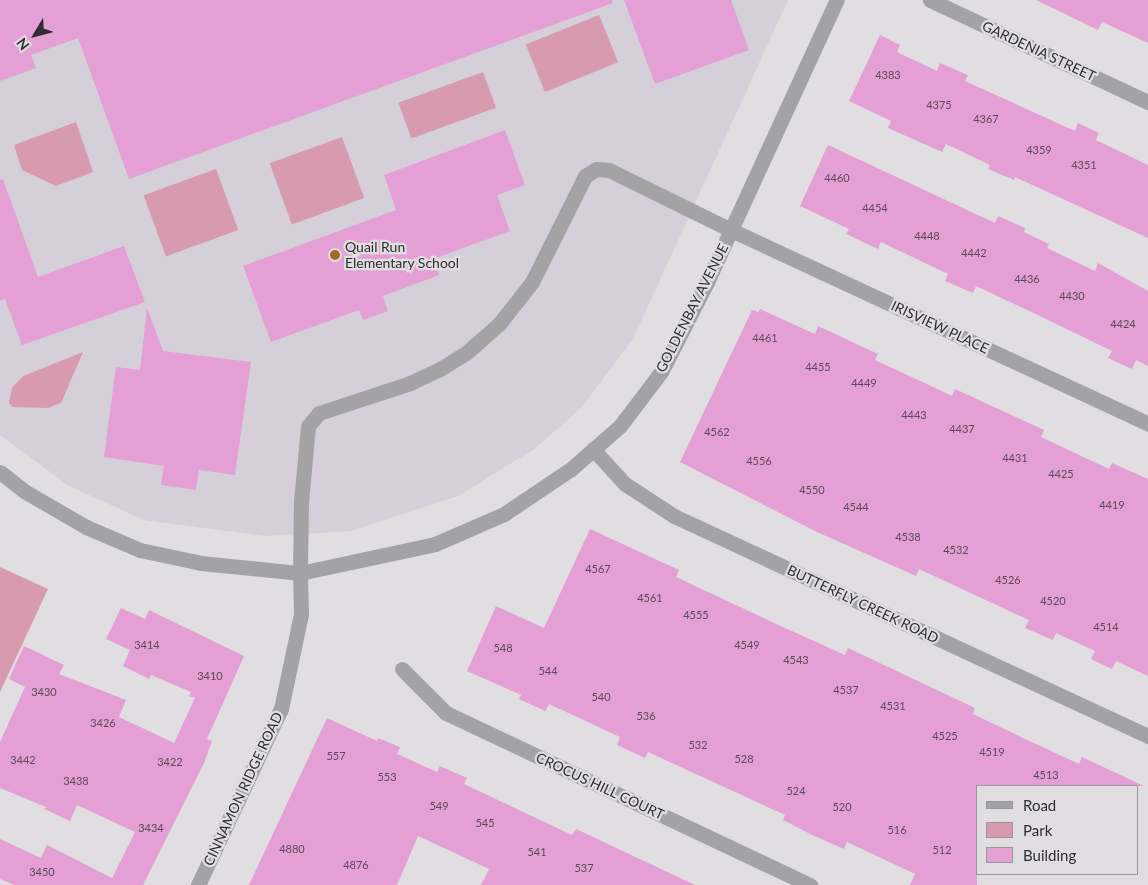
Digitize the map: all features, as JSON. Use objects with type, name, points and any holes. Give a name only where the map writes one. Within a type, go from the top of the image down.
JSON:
[{"type":"street","name":"GOLDENBAY AVENUE","points":[[0,472],[24,491],[86,527],[140,550],[201,563],[300,573],[370,560],[444,540],[504,514],[571,469],[620,426],[661,372],[731,230],[837,0]]},
{"type":"street","name":"GARDENIA STREET","points":[[930,0],[1148,102]]},
{"type":"street","name":"IRISVIEW PLACE","points":[[300,573],[301,502],[308,426],[319,413],[410,383],[440,369],[466,353],[499,324],[532,282],[585,176],[596,170],[610,170],[731,230],[1148,424]]},
{"type":"street","name":"BUTTERFLY CREEK ROAD","points":[[593,449],[625,484],[674,516],[1148,736]]},
{"type":"street","name":"CINNAMON RIDGE ROAD","points":[[198,885],[281,709],[301,614],[300,573]]},
{"type":"street","name":"CROCUS HILL COURT","points":[[402,669],[446,713],[810,885]]},
{"type":"shaded area","name":"Quail Run Elementary School","points":[[0,0],[788,0],[633,339],[581,408],[533,450],[458,496],[351,531],[266,536],[144,520],[69,486],[0,435]]},
{"type":"green space","points":[[599,15],[618,62],[545,92],[526,45]]},
{"type":"green space","points":[[483,72],[496,108],[411,138],[398,103]]},
{"type":"green space","points":[[76,122],[93,172],[56,186],[22,170],[14,145]]},
{"type":"green space","points":[[342,137],[364,198],[292,224],[270,163]]},
{"type":"green space","points":[[216,169],[238,230],[166,256],[144,195]]},
{"type":"green space","points":[[83,352],[61,403],[48,408],[13,407],[9,403],[12,388],[23,376]]},
{"type":"green space","points":[[0,567],[48,589],[0,692]]},
{"type":"building","points":[[0,0],[612,0],[613,3],[129,179],[78,38],[31,55],[36,68],[0,81]]},
{"type":"building","points":[[624,0],[731,0],[749,50],[655,84]]},
{"type":"building","points":[[1036,0],[1148,0],[1148,43],[1102,22],[1098,30]]},
{"type":"building","points":[[880,35],[900,45],[897,52],[937,71],[940,63],[968,75],[965,81],[1075,131],[1078,123],[1099,133],[1096,140],[1148,165],[1148,238],[1015,177],[1014,180],[988,169],[990,165],[946,144],[942,152],[888,128],[891,121],[849,101]]},
{"type":"building","points":[[505,130],[525,185],[497,195],[510,231],[433,259],[439,275],[383,296],[388,311],[363,320],[359,310],[271,342],[243,266],[396,210],[384,175]]},
{"type":"building","points":[[828,145],[995,223],[998,216],[1025,228],[1024,232],[1049,244],[1047,248],[1095,271],[1098,263],[1148,291],[1148,366],[1136,360],[1132,369],[1108,358],[1112,351],[976,286],[973,293],[945,281],[948,274],[881,242],[878,249],[846,234],[849,229],[800,206]]},
{"type":"building","points":[[3,179],[38,277],[124,246],[145,302],[22,345],[5,299],[0,301],[0,180]]},
{"type":"building","points":[[147,308],[163,351],[251,362],[235,475],[199,470],[196,490],[161,485],[164,466],[104,457],[116,367],[140,370]]},
{"type":"building","points":[[760,309],[815,334],[818,326],[878,354],[875,360],[952,396],[955,389],[1044,430],[1041,437],[1109,469],[1112,463],[1148,479],[1148,676],[1116,661],[1112,669],[1091,659],[1095,651],[1056,633],[1053,640],[1025,628],[1029,620],[919,569],[916,576],[817,532],[680,462],[752,310],[758,312]]},
{"type":"building","points":[[590,529],[679,570],[676,577],[774,623],[845,655],[848,648],[975,708],[973,714],[1021,737],[1079,764],[1082,757],[1144,786],[976,785],[977,885],[910,885],[915,874],[847,842],[844,849],[812,835],[783,820],[785,815],[648,752],[645,758],[617,745],[620,737],[549,704],[545,711],[519,699],[521,695],[467,671],[496,606],[544,628]]},
{"type":"building","points":[[121,608],[145,619],[149,610],[244,656],[207,739],[212,741],[204,763],[143,885],[14,885],[0,879],[0,839],[41,858],[47,845],[112,878],[135,832],[77,805],[70,821],[44,809],[46,807],[0,788],[0,742],[25,687],[9,679],[24,646],[64,665],[59,674],[126,700],[119,717],[174,743],[195,698],[189,696],[191,692],[151,675],[149,679],[123,666],[130,650],[106,639]]},
{"type":"building","points":[[327,718],[377,741],[378,738],[400,747],[397,754],[437,772],[440,766],[467,778],[464,784],[572,835],[576,829],[695,885],[481,885],[489,869],[418,836],[397,885],[249,885]]},
{"type":"place","name":"Quail Run Elementary School","points":[[335,255]]}]
